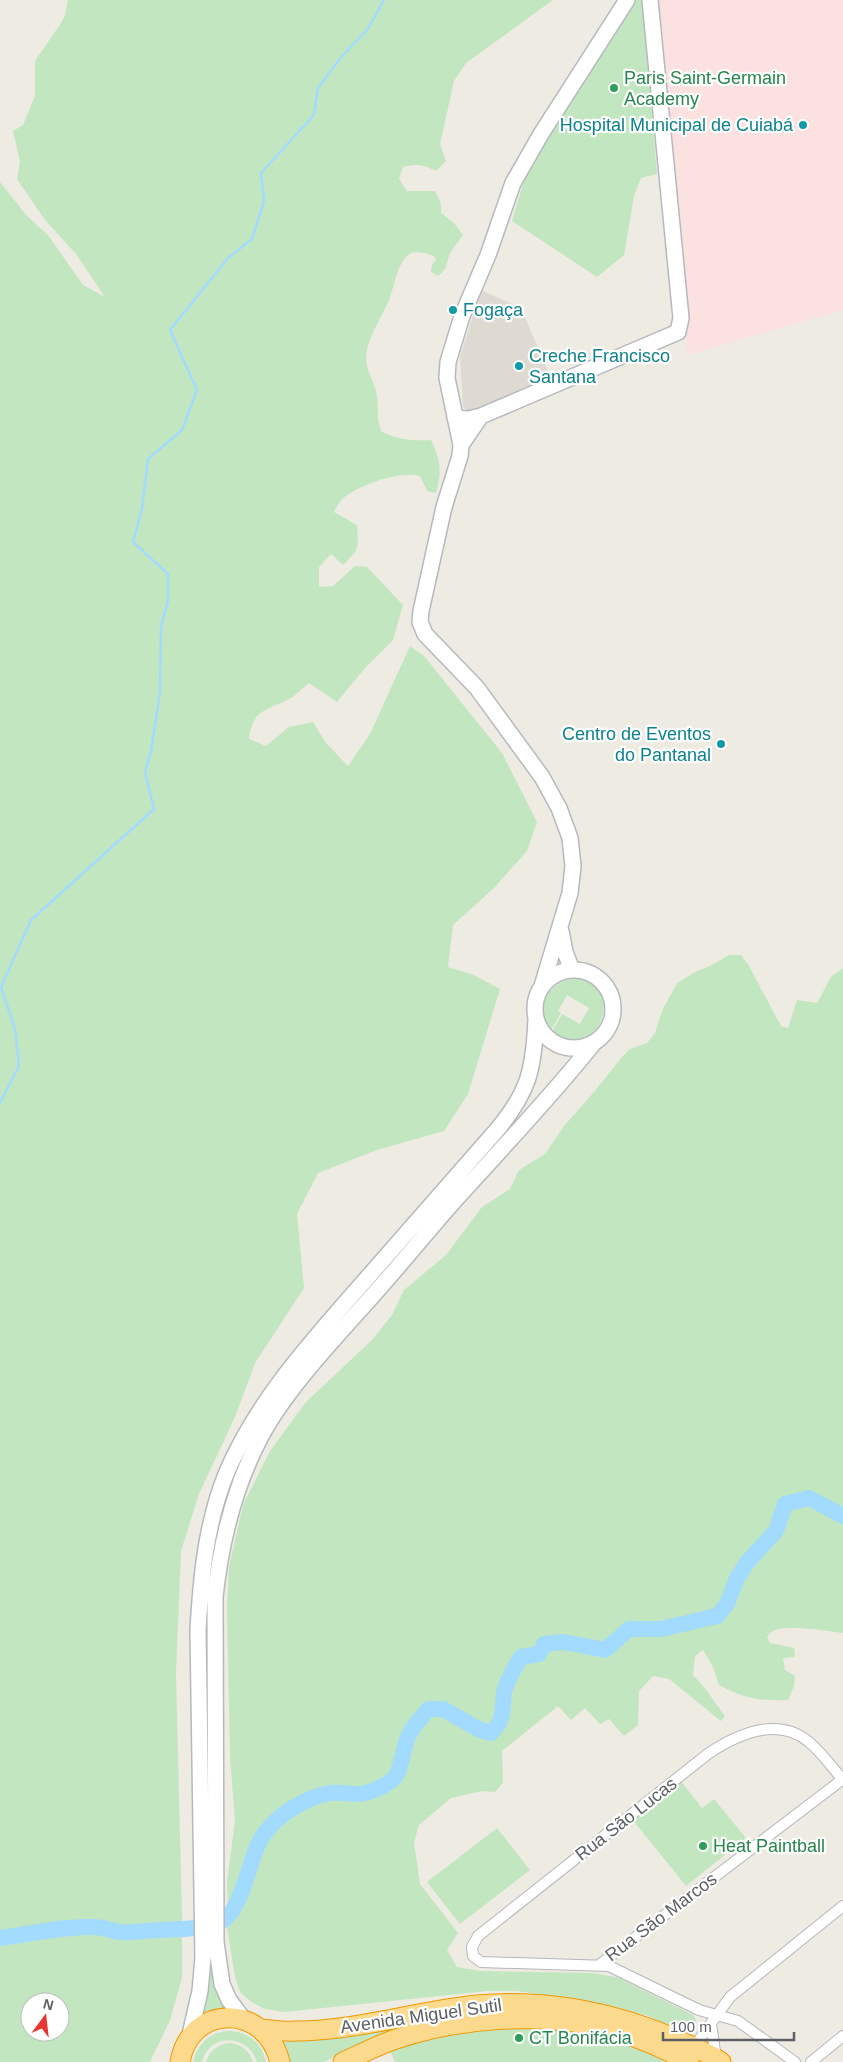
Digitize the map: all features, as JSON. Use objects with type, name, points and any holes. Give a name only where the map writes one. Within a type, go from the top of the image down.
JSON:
[{"type":"highway","name":"Avenida Miguel Sutil","points":[[262,2029],[309,2031],[475,2006],[508,2003],[539,2004],[570,2008],[632,2022],[662,2033],[691,2055]]},
{"type":"highway","points":[[181,2054],[196,2031],[213,2020],[224,2018],[244,2020],[262,2029],[271,2038],[277,2049],[280,2062]]},
{"type":"highway","name":"Avenida Miguel Sutil","points":[[343,2062],[380,2045],[440,2027],[478,2021],[506,2020],[547,2020],[595,2026],[653,2045],[718,2060]]},
{"type":"main road","points":[[244,2020],[229,2000],[222,1984],[210,1942],[198,1620],[203,1562],[210,1525],[226,1475],[244,1435],[272,1392],[320,1330],[517,1105],[531,1071],[535,1047],[536,1000],[570,893],[573,866],[570,838],[559,808],[542,777],[477,688],[425,634],[420,622],[425,588],[444,508],[460,456],[461,445],[447,378],[448,362],[462,316],[488,255],[507,197],[541,134],[627,0]]},
{"type":"main road","points":[[455,418],[468,419],[482,416],[678,332],[680,308],[650,0]]},
{"type":"main road","points":[[461,445],[482,416]]},
{"type":"main road","points":[[561,925],[565,952],[572,970]]},
{"type":"main road","points":[[208,1899],[215,1597],[219,1560],[225,1532],[243,1475],[261,1437],[284,1401],[330,1344],[560,1085],[593,1044],[602,1037],[611,1023],[614,1010],[611,996],[604,984],[594,976],[582,971],[572,970],[557,974],[542,986]]},
{"type":"main road","points":[[536,1018],[544,1034],[558,1045],[576,1049],[593,1044]]},
{"type":"main road","points":[[181,2054],[200,1991],[210,1942]]},
{"type":"street","name":"Rua São Lucas","points":[[598,1965],[482,1962],[473,1956],[472,1952],[474,1941],[478,1936],[709,1753],[729,1740],[748,1732],[765,1729],[797,1734],[809,1742],[843,1779]]},
{"type":"street","name":"Rua São Marcos","points":[[598,1965],[843,1779]]},
{"type":"street","points":[[691,2055],[730,1997],[843,1906]]},
{"type":"street","points":[[598,1965],[618,1969],[699,2010],[717,2014],[743,2024],[795,2062]]},
{"type":"street","points":[[711,2024],[718,2060]]},
{"type":"street","points":[[811,2062],[843,2036]]},
{"type":"shaded area","points":[[654,0],[843,0],[843,310],[687,355]]},
{"type":"shaded area","points":[[481,290],[521,308],[551,378],[469,412],[463,407],[460,357]]},
{"type":"green space","points":[[68,0],[553,0],[466,63],[454,81],[440,144],[446,161],[436,171],[420,165],[403,167],[399,179],[407,191],[435,191],[441,204],[441,213],[454,223],[463,235],[450,253],[445,269],[438,276],[431,272],[432,265],[436,260],[434,256],[414,252],[404,259],[398,270],[389,300],[371,337],[366,356],[368,369],[376,391],[381,431],[405,439],[431,440],[440,466],[438,485],[436,493],[427,491],[420,476],[402,475],[379,480],[349,494],[341,500],[334,512],[357,525],[357,548],[343,565],[331,554],[319,567],[319,587],[333,586],[355,566],[367,567],[403,605],[393,640],[366,667],[337,702],[309,683],[286,701],[265,710],[254,720],[251,728],[249,739],[266,746],[289,727],[313,722],[326,743],[348,766],[370,734],[410,646],[424,656],[502,753],[537,822],[527,851],[494,888],[453,925],[448,967],[474,975],[500,989],[468,1094],[444,1131],[377,1150],[318,1173],[297,1214],[304,1288],[255,1363],[235,1417],[199,1494],[181,1551],[176,1673],[182,1978],[170,2020],[150,2062],[0,2062],[0,182],[27,216],[48,235],[83,285],[105,297],[76,254],[45,220],[17,179],[20,162],[13,131],[23,125],[35,96],[35,61],[61,23]]},
{"type":"green space","name":"Paris Saint-Germain Academy","points":[[633,0],[642,0],[657,174],[641,178],[634,196],[624,255],[597,277],[512,221],[526,174]]},
{"type":"green space","points":[[729,955],[741,955],[749,966],[781,1026],[788,1028],[797,1000],[817,1003],[831,977],[843,968],[843,1633],[787,1628],[772,1631],[767,1637],[770,1643],[794,1648],[795,1657],[783,1658],[785,1670],[795,1676],[794,1686],[788,1700],[752,1698],[719,1685],[713,1667],[703,1650],[695,1656],[693,1675],[725,1716],[721,1721],[669,1679],[653,1676],[639,1691],[638,1725],[624,1736],[609,1719],[600,1724],[585,1708],[571,1720],[558,1706],[502,1751],[503,1783],[495,1792],[482,1791],[451,1798],[419,1825],[414,1842],[420,1884],[458,1933],[447,1950],[457,1967],[481,1971],[592,1973],[617,1977],[693,2015],[696,2020],[690,2035],[648,2016],[616,2007],[517,1991],[488,1991],[284,2012],[265,2009],[250,2001],[240,1992],[235,1977],[227,1927],[227,1882],[235,1821],[230,1758],[227,1607],[229,1567],[243,1505],[270,1451],[306,1402],[372,1340],[392,1315],[404,1290],[446,1255],[482,1207],[510,1189],[519,1170],[545,1154],[564,1126],[622,1057],[630,1049],[647,1043],[655,1033],[662,1011],[677,983]]},
{"type":"green space","points":[[573,979],[591,983],[601,993],[604,1006],[601,1020],[594,1032],[582,1039],[568,1040],[552,1031],[562,1014],[580,1024],[589,1008],[567,995],[558,1011],[561,1013],[551,1030],[546,1022],[544,1006],[550,991],[556,985]]},
{"type":"green space","points":[[680,1780],[702,1808],[714,1799],[746,1838],[686,1886],[632,1819]]},
{"type":"green space","points":[[497,1828],[530,1870],[460,1924],[427,1882]]},
{"type":"green space","points":[[211,1970],[215,1990],[226,2011],[202,2018],[209,1987]]},
{"type":"green space","points":[[415,2023],[371,2038],[324,2062],[286,2062],[277,2038]]},
{"type":"green space","name":"CT Bonifácia","points":[[495,2025],[595,2031],[680,2062],[395,2062],[389,2048]]},
{"type":"green space","points":[[221,2032],[242,2033],[253,2039],[261,2049],[266,2062],[257,2062],[253,2053],[246,2046],[229,2040],[220,2041],[212,2045],[206,2052],[202,2062],[193,2062],[205,2040]]},
{"type":"green space","points":[[229,2043],[244,2048],[253,2062],[206,2062],[214,2049]]},
{"type":"waterway","points":[[0,1103],[19,1066],[15,1029],[1,987],[31,920],[154,809],[145,772],[151,751],[160,692],[161,626],[168,601],[168,574],[133,542],[142,508],[148,459],[182,430],[197,390],[170,330],[228,258],[252,239],[264,201],[261,173],[314,115],[318,88],[342,56],[368,29],[384,0]]},
{"type":"waterway","points":[[0,1938],[83,1927],[130,1932],[190,1928],[218,1923],[227,1917],[234,1908],[245,1883],[258,1843],[270,1827],[293,1808],[320,1795],[330,1793],[365,1793],[391,1781],[399,1768],[409,1735],[416,1723],[429,1709],[443,1709],[478,1729],[491,1733],[501,1719],[505,1688],[521,1657],[539,1654],[544,1644],[564,1642],[605,1650],[629,1629],[661,1629],[717,1616],[727,1604],[737,1578],[749,1560],[776,1531],[785,1504],[809,1498],[843,1516]]},
{"type":"place","name":"Paris Saint-Germain Academy","points":[[614,88]]},
{"type":"place","name":"Hospital Municipal de Cuiabá","points":[[803,125]]},
{"type":"place","name":"Fogaça","points":[[453,310]]},
{"type":"place","name":"Creche Francisco Santana","points":[[519,366]]},
{"type":"place","name":"Centro de Eventos do Pantanal","points":[[721,744]]},
{"type":"place","name":"Heat Paintball","points":[[703,1846]]},
{"type":"place","name":"CT Bonifácia","points":[[519,2038]]}]
